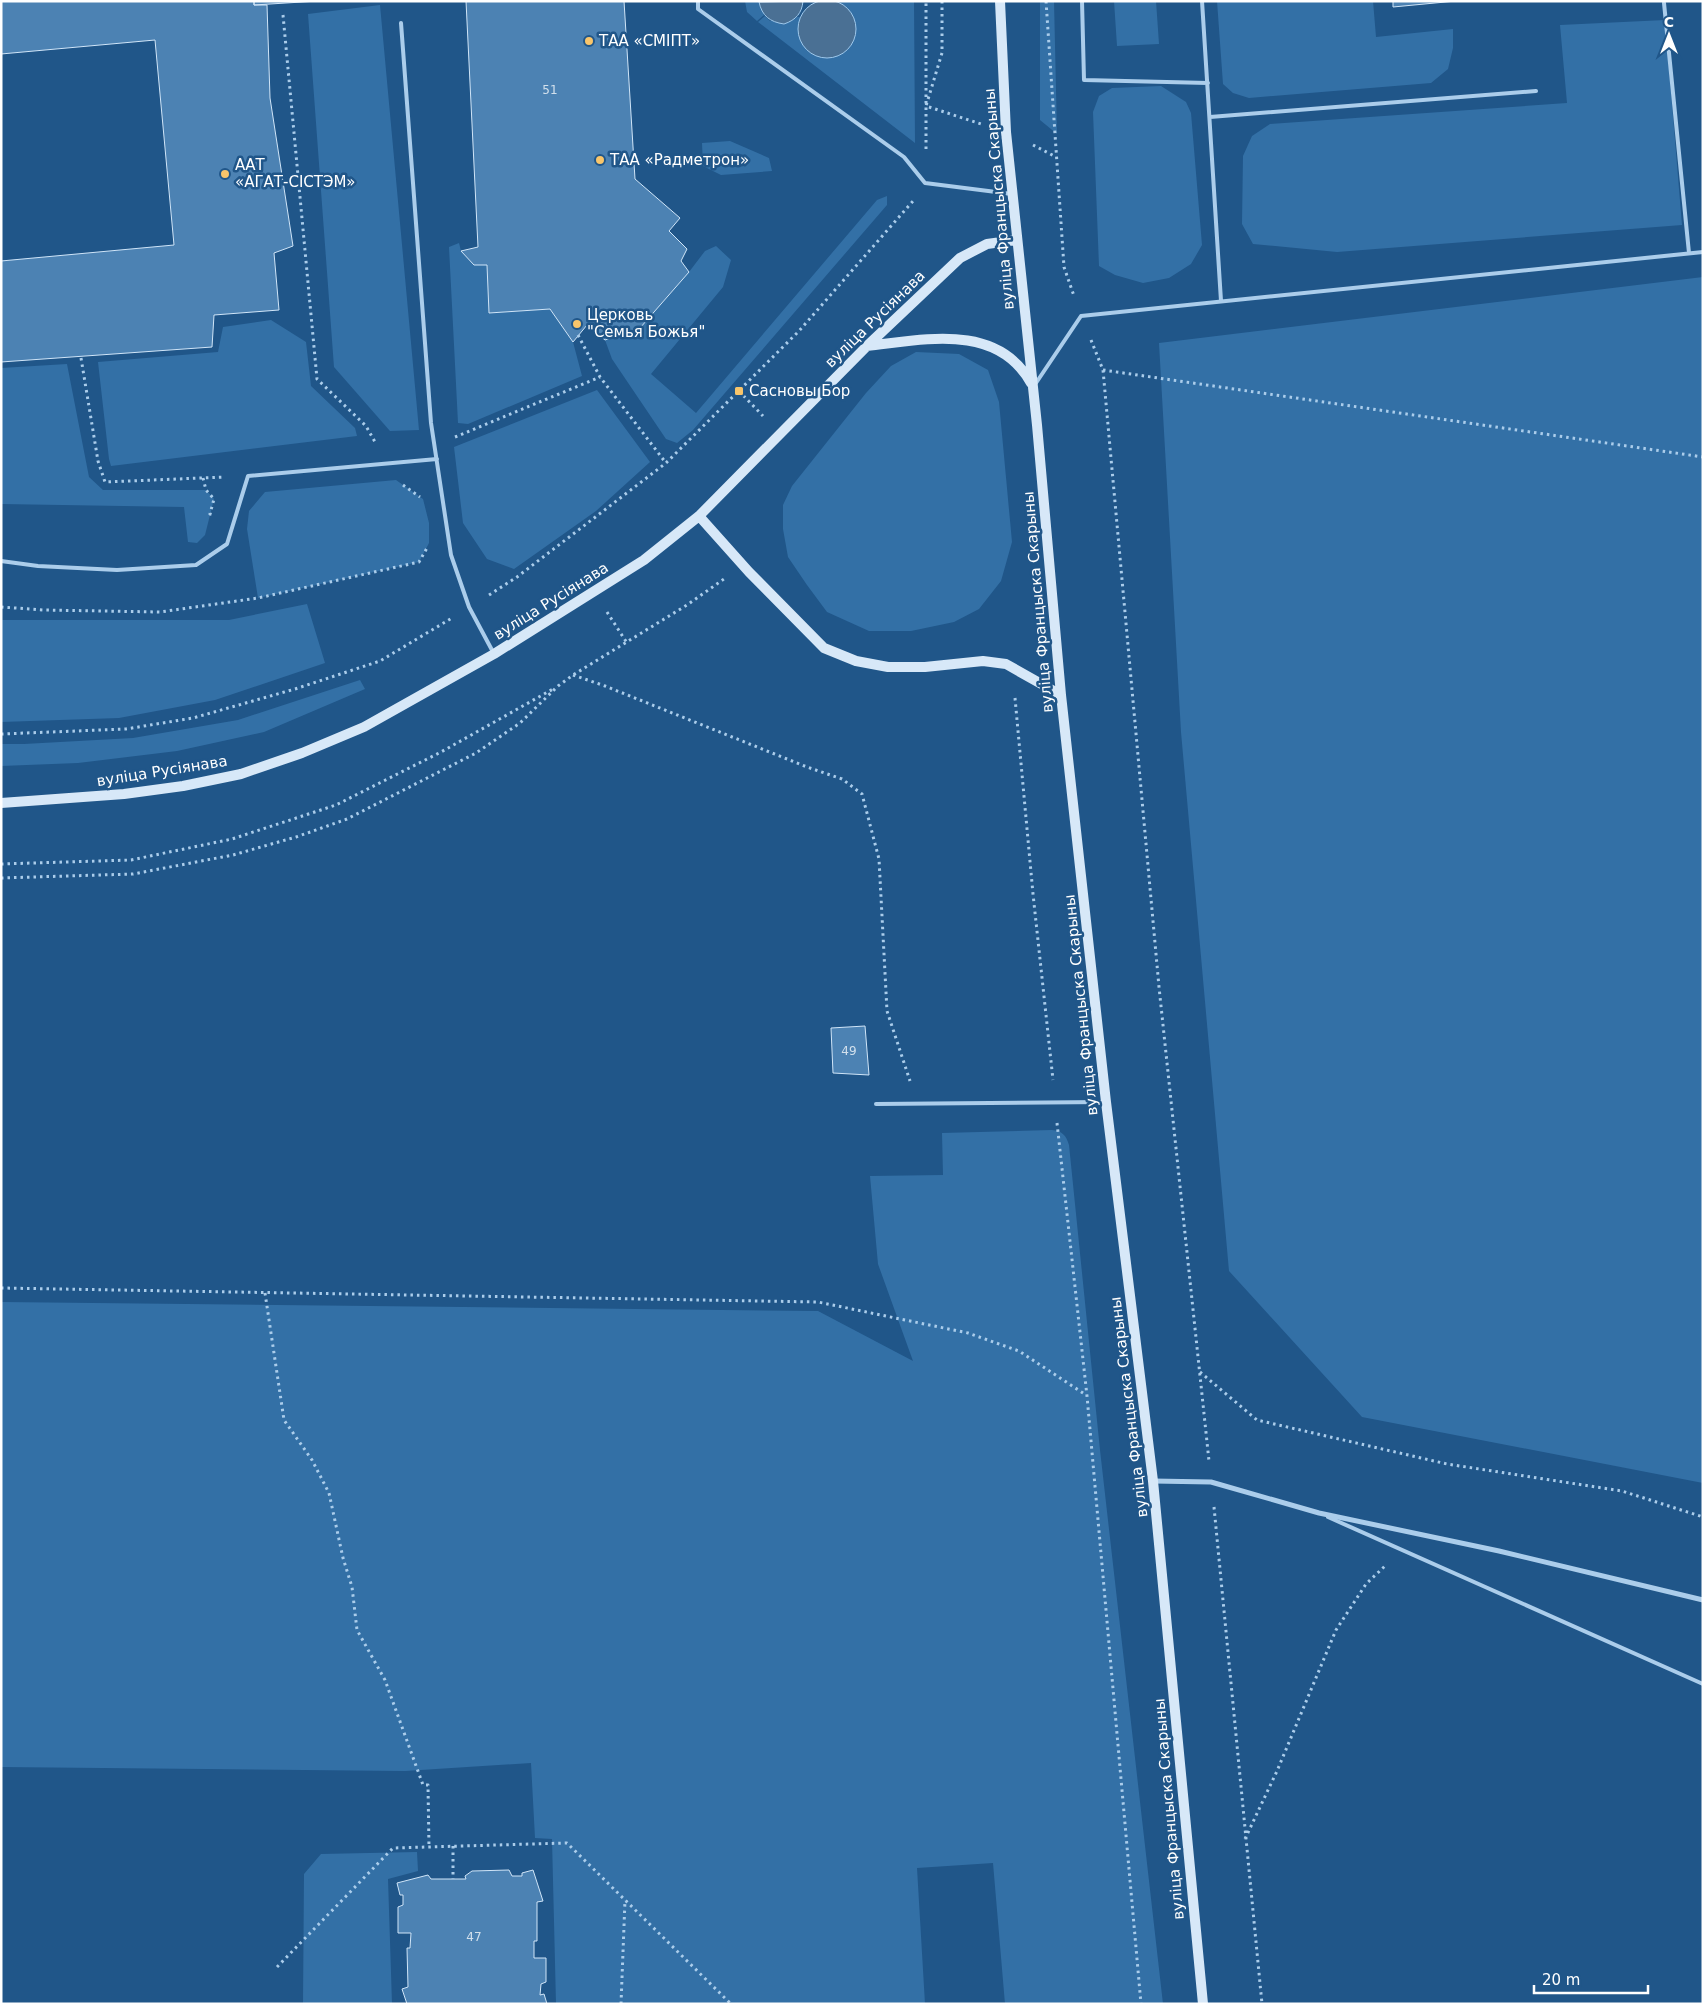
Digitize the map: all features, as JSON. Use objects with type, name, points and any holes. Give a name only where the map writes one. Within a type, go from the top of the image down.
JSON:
[{"type":"main road","name":"вуліца Францыска Скарыны","points":[[1000,1],[1004,95],[1012,194],[1033,387],[1060,694],[1106,1102],[1153,1481],[1203,2004]]},
{"type":"main road","name":"вуліца Русіянава","points":[[1,803],[124,794],[182,786],[241,774],[302,753],[364,727],[494,654],[644,560],[699,516],[866,346],[960,258],[987,244],[1016,240]]},
{"type":"main road","points":[[866,346],[943,338],[963,338],[997,349],[1013,359],[1024,371],[1033,387]]},
{"type":"main road","points":[[699,516],[743,566],[824,648],[856,661],[888,667],[925,667],[982,661],[1006,664],[1060,694]]},
{"type":"street","points":[[1153,1481],[1211,1482],[1319,1513],[1499,1551],[1703,1600]]},
{"type":"lane","points":[[698,1],[698,9],[904,157],[926,183],[1012,194]]},
{"type":"lane","points":[[1082,1],[1084,80],[1208,83]]},
{"type":"lane","points":[[1202,1],[1221,301]]},
{"type":"lane","points":[[1664,3],[1689,253]]},
{"type":"lane","points":[[401,23],[431,423],[451,555],[469,607],[494,654]]},
{"type":"lane","points":[[1210,117],[1536,91]]},
{"type":"lane","points":[[1033,387],[1081,316],[1703,252]]},
{"type":"lane","points":[[1,561],[38,566],[117,570],[196,565],[227,544],[248,476],[437,459]]},
{"type":"lane","points":[[876,1104],[1106,1102]]},
{"type":"lane","points":[[1319,1513],[1703,1684]]},
{"type":"path","points":[[1,734],[126,729],[193,718],[295,689],[380,661],[516,577],[666,463],[799,331],[908,209],[926,183],[926,1]]},
{"type":"path","points":[[926,106],[942,53],[942,1]]},
{"type":"path","points":[[1046,1],[1064,267],[1103,370],[1159,987],[1200,1372],[1262,2004]]},
{"type":"path","points":[[283,15],[317,379],[366,426],[396,480],[423,498]]},
{"type":"path","points":[[578,335],[600,377],[666,463]]},
{"type":"path","points":[[82,358],[98,461],[105,482],[248,476]]},
{"type":"path","points":[[1103,370],[1703,457]]},
{"type":"path","points":[[435,445],[600,377]]},
{"type":"path","points":[[739,391],[780,433]]},
{"type":"path","points":[[203,478],[206,490],[214,498],[210,514],[233,520]]},
{"type":"path","points":[[1,607],[44,610],[160,612],[213,606],[258,598],[419,562],[429,543]]},
{"type":"path","points":[[1,864],[131,860],[232,839],[336,805],[441,752],[558,686],[687,605],[743,566]]},
{"type":"path","points":[[594,592],[627,643]]},
{"type":"path","points":[[1013,667],[1033,894],[1087,1396],[1141,2004]]},
{"type":"path","points":[[573,675],[842,779],[862,794],[879,859],[887,1011],[917,1103]]},
{"type":"path","points":[[1,878],[133,874],[233,855],[296,837],[347,819],[476,753],[520,723],[558,686]]},
{"type":"path","points":[[1,1288],[818,1302],[968,1332],[1019,1351],[1087,1396]]},
{"type":"path","points":[[265,1293],[284,1420],[312,1460],[329,1493],[343,1558],[352,1587],[357,1630],[385,1680],[423,1785],[428,1785],[429,1848]]},
{"type":"path","points":[[1200,1372],[1257,1420],[1447,1464],[1622,1491],[1703,1517]]},
{"type":"path","points":[[1245,1840],[1277,1771],[1336,1630],[1366,1584],[1403,1550]]},
{"type":"path","points":[[277,1967],[393,1848],[566,1843],[731,2004]]},
{"type":"path","points":[[453,1846],[453,1880]]},
{"type":"path","points":[[621,2004],[625,1899]]},
{"type":"shaded area","points":[[821,0],[833,0],[848,8],[856,23],[856,35],[848,50],[833,58],[821,58],[806,50],[798,35],[798,23],[806,8]]},
{"type":"shaded area","points":[[745,1],[759,1],[764,15],[757,21],[747,12]]},
{"type":"shaded area","points":[[803,1],[798,16],[784,24],[767,18],[759,2]]},
{"type":"shaded area","points":[[837,1],[914,1],[915,143],[758,22],[765,16],[770,21],[791,21],[800,17],[798,28],[846,7]]},
{"type":"shaded area","points":[[1040,1],[1054,1],[1057,134],[1040,120]]},
{"type":"shaded area","points":[[1114,1],[1156,1],[1159,44],[1117,46]]},
{"type":"shaded area","points":[[1217,1],[1373,1],[1376,37],[1453,29],[1453,48],[1448,69],[1431,83],[1249,98],[1233,93],[1223,84]]},
{"type":"shaded area","points":[[380,5],[419,430],[390,431],[334,367],[308,14]]},
{"type":"shaded area","points":[[1665,20],[1682,225],[1337,252],[1253,244],[1242,224],[1243,156],[1252,136],[1270,124],[1567,103],[1560,25]]},
{"type":"shaded area","points":[[1161,86],[1186,102],[1191,113],[1202,245],[1191,264],[1169,278],[1143,283],[1115,275],[1099,266],[1093,112],[1099,96],[1112,88]]},
{"type":"shaded area","points":[[730,141],[769,158],[772,171],[721,175],[703,166],[702,143]]},
{"type":"shaded area","points":[[887,196],[887,205],[693,430],[677,443],[666,439],[612,359],[605,340],[618,335],[633,336],[705,251],[716,246],[731,260],[723,287],[651,374],[696,413],[877,200]]},
{"type":"shaded area","points":[[459,243],[461,251],[474,264],[487,265],[489,313],[550,309],[573,342],[582,376],[468,424],[458,423],[449,247]]},
{"type":"shaded area","points":[[1703,277],[1703,1483],[1362,1417],[1229,1271],[1181,732],[1159,343]]},
{"type":"shaded area","points":[[271,320],[306,342],[311,386],[355,428],[357,436],[111,466],[98,362],[218,352],[223,327]]},
{"type":"shaded area","points":[[916,352],[959,354],[988,370],[999,402],[1012,542],[1001,581],[979,609],[954,622],[911,631],[869,631],[827,612],[807,585],[788,557],[783,529],[783,505],[792,486],[866,393],[891,366]]},
{"type":"shaded area","points":[[67,364],[89,477],[103,490],[206,490],[214,499],[205,535],[197,543],[188,542],[184,507],[1,504],[1,368]]},
{"type":"shaded area","points":[[597,390],[650,462],[596,511],[514,569],[487,559],[463,523],[454,447]]},
{"type":"shaded area","points":[[396,480],[423,499],[429,523],[429,543],[419,562],[258,598],[247,529],[249,511],[265,492]]},
{"type":"shaded area","points":[[307,604],[325,663],[215,700],[119,718],[1,722],[1,620],[229,620]]},
{"type":"shaded area","points":[[360,680],[365,689],[264,732],[177,751],[78,763],[1,766],[1,744],[133,738],[238,720]]},
{"type":"shaded area","points":[[1052,1130],[1063,1134],[1069,1145],[1100,1450],[1163,2004],[1005,2004],[993,1863],[917,1868],[925,2004],[556,2004],[552,1839],[535,1838],[531,1763],[405,1771],[1,1767],[1,1302],[818,1311],[913,1361],[878,1264],[870,1176],[943,1175],[942,1133]]},
{"type":"shaded area","points":[[417,1852],[418,1871],[388,1879],[392,2004],[303,2004],[304,1874],[321,1854]]},
{"type":"building","name":"ААТ «АГАТ-СІСТЭМ»","points":[[1,1],[254,1],[254,5],[267,5],[270,98],[293,246],[274,253],[279,310],[214,315],[212,347],[1,362],[1,261],[174,245],[155,40],[1,54]]},
{"type":"building","points":[[254,1],[318,1],[254,5]]},
{"type":"building","points":[[466,1],[624,1],[635,179],[680,218],[669,231],[687,249],[681,261],[689,272],[633,336],[618,335],[605,340],[587,325],[573,342],[550,309],[489,313],[487,265],[474,265],[461,251],[478,247]]},
{"type":"building","points":[[1393,1],[1456,1],[1393,7]]},
{"type":"building","points":[[865,1026],[869,1075],[833,1073],[831,1028]]},
{"type":"building","points":[[509,1870],[512,1876],[522,1876],[522,1873],[533,1870],[543,1901],[537,1902],[537,1941],[534,1941],[534,1958],[546,1958],[546,1982],[541,1984],[540,1995],[544,1994],[547,2004],[407,2004],[402,1989],[408,1987],[407,1948],[410,1948],[411,1933],[398,1933],[398,1907],[403,1905],[403,1895],[400,1895],[397,1883],[428,1875],[431,1879],[466,1879],[465,1876],[472,1871]]},
{"type":"place","name":"ТАА «СМІПТ»","points":[[589,41]]},
{"type":"place","name":"ТАА «Радметрон»","points":[[600,160]]},
{"type":"place","name":"ААТ «АГАТ-СІСТЭМ»","points":[[225,174]]},
{"type":"place","name":"Церковь \"Семья Божья\"","points":[[577,324]]},
{"type":"place","name":"Сасновы Бор","points":[[739,391]]}]
